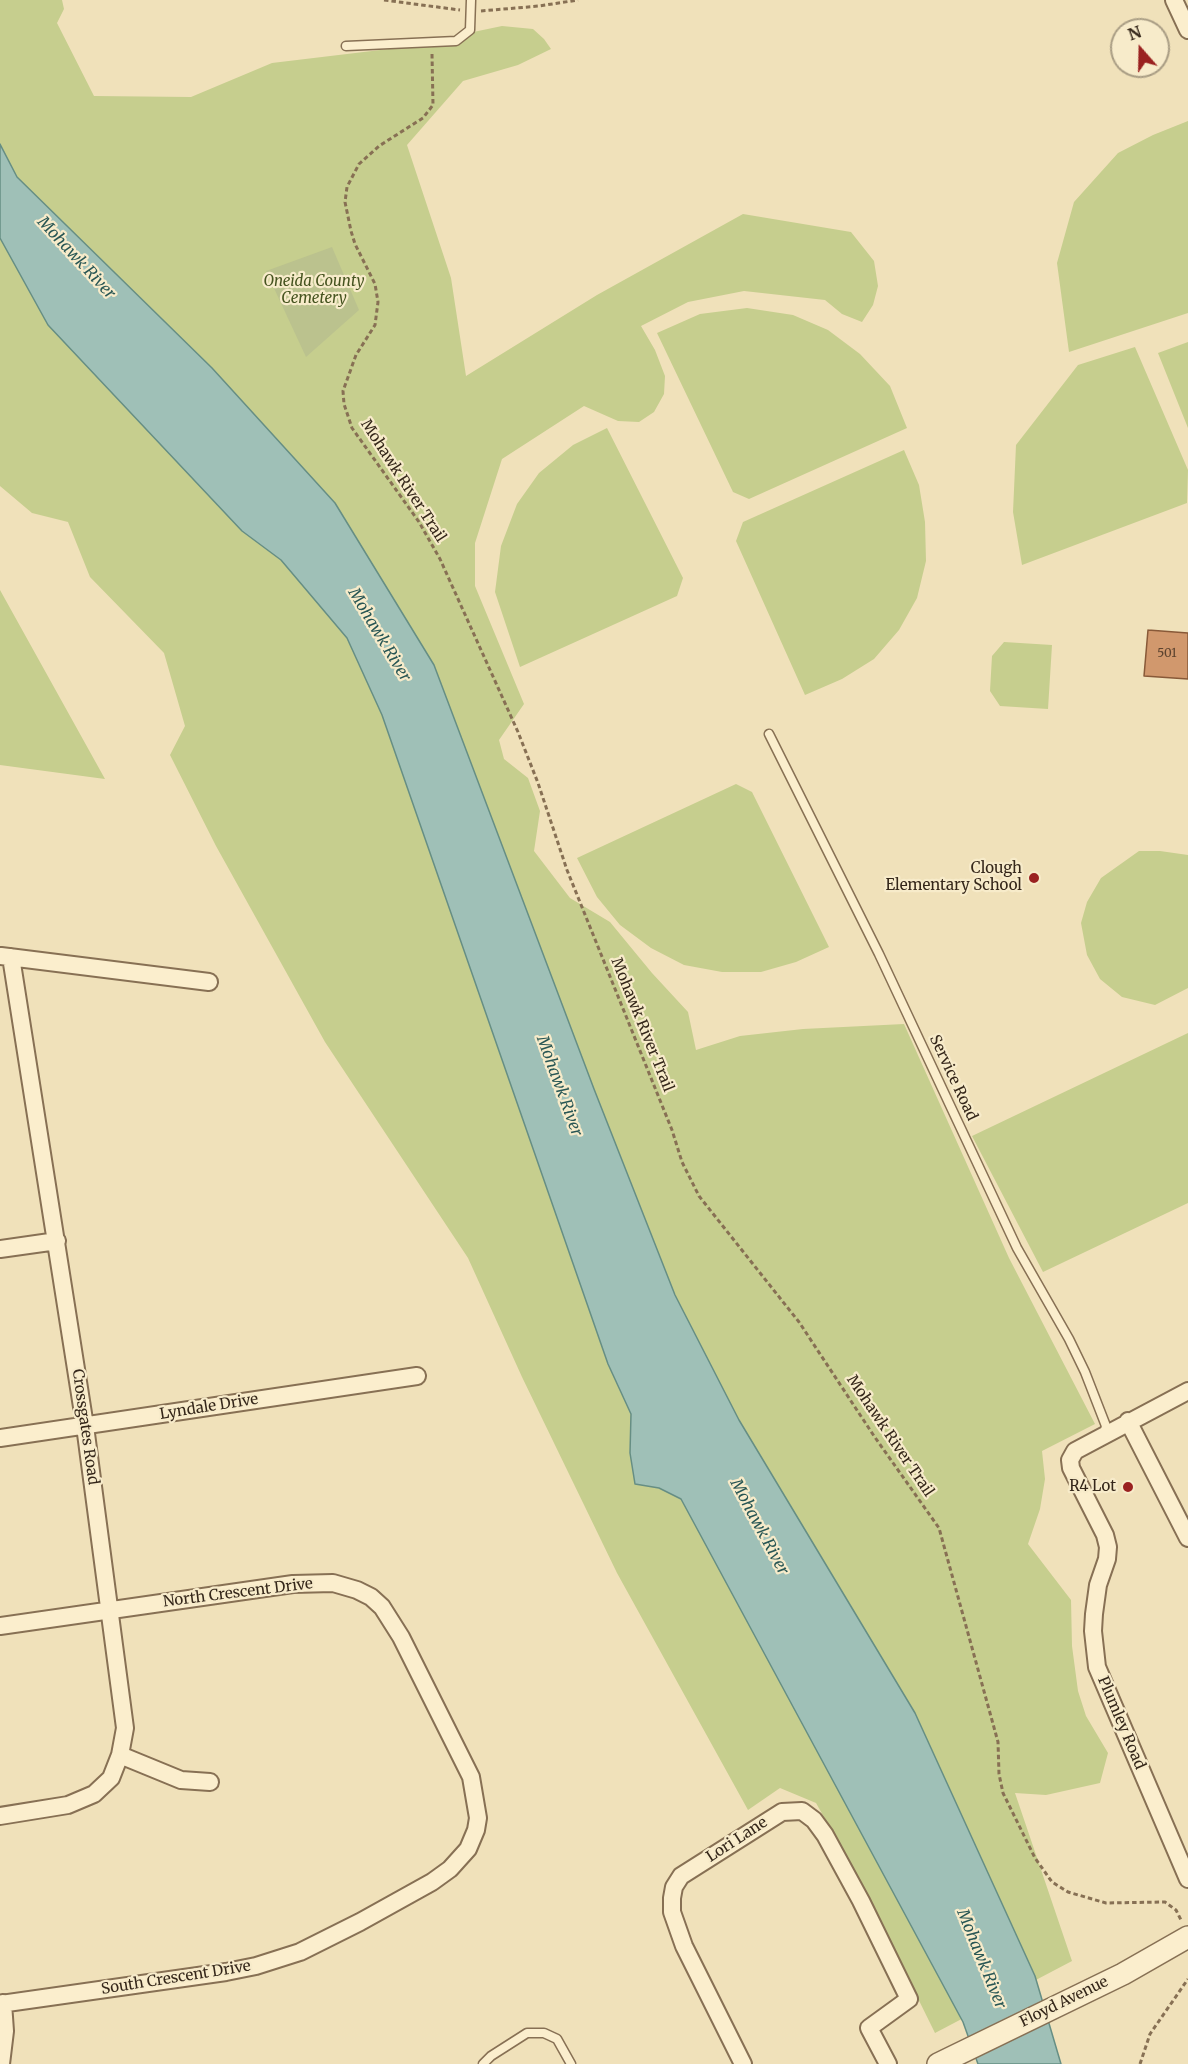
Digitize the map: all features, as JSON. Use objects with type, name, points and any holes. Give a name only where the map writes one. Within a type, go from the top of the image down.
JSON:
[{"type":"street","points":[[1174,0],[1188,30]]},
{"type":"street","points":[[6,956],[209,982]]},
{"type":"street","name":"Crossgates Road","points":[[0,1816],[68,1805],[94,1794],[111,1778],[120,1755],[125,1728],[85,1426],[57,1241],[6,956]]},
{"type":"street","points":[[0,1249],[57,1241]]},
{"type":"street","name":"Lyndale Drive","points":[[0,1438],[417,1376]]},
{"type":"street","name":"Plumley Road","points":[[1188,1390],[1103,1434],[1075,1451],[1070,1460],[1071,1468],[1105,1535],[1108,1547],[1107,1559],[1098,1585],[1094,1614],[1093,1631],[1097,1667],[1188,1879]]},
{"type":"street","points":[[1128,1421],[1188,1538]]},
{"type":"street","name":"North Crescent Drive","points":[[0,1626],[293,1584],[333,1583],[357,1590],[371,1597],[382,1607],[401,1637],[471,1777],[478,1818]]},
{"type":"street","points":[[120,1755],[181,1780],[210,1782]]},
{"type":"street","name":"Lori Lane","points":[[743,2064],[684,1946],[672,1912],[674,1887],[681,1876],[782,1812],[802,1811],[814,1820],[825,1835],[861,1901],[909,1999],[869,2028],[888,2064]]},
{"type":"street","name":"South Crescent Drive","points":[[2,2004],[226,1972],[256,1966],[300,1952],[360,1922],[432,1882],[450,1869],[468,1849],[478,1818]]},
{"type":"street","name":"Floyd Avenue","points":[[942,2062],[1123,1974],[1184,1928]]},
{"type":"street","points":[[1,2064],[5,2031],[2,2004]]},
{"type":"lane","points":[[346,46],[456,41],[470,30],[471,0]]},
{"type":"lane","name":"Service Road","points":[[769,734],[879,954],[1017,1248],[1077,1355],[1106,1426],[1103,1434]]},
{"type":"lane","points":[[483,2064],[491,2056],[527,2033],[544,2033],[557,2039],[571,2064]]},
{"type":"path","name":"Mohawk River Trail","points":[[431,43],[433,105],[423,118],[379,146],[359,164],[347,187],[345,202],[351,231],[375,284],[378,302],[375,325],[356,355],[343,391],[344,404],[352,428],[419,522],[440,560],[518,732],[567,870],[672,1130],[682,1162],[699,1196],[799,1322],[874,1436],[939,1528],[998,1742],[999,1774],[1003,1793],[1035,1858],[1052,1882],[1068,1892],[1106,1903],[1158,1902],[1168,1904],[1176,1910],[1184,1928]]},
{"type":"path","points":[[1140,2064],[1150,2034],[1188,1980]]},
{"type":"green space","points":[[0,0],[62,0],[64,9],[57,23],[94,96],[191,97],[272,63],[397,48],[502,26],[533,29],[551,49],[518,65],[463,81],[407,145],[451,278],[466,376],[597,295],[743,214],[851,232],[874,261],[878,286],[873,305],[862,322],[842,314],[825,300],[744,291],[688,302],[641,326],[655,350],[665,376],[664,394],[654,412],[639,422],[618,421],[584,406],[502,459],[475,543],[475,586],[524,704],[499,740],[504,759],[528,778],[540,811],[534,851],[570,898],[610,922],[688,1012],[696,1050],[740,1036],[803,1029],[904,1024],[1009,1258],[1095,1424],[1042,1451],[1045,1479],[1040,1509],[1028,1544],[1071,1600],[1072,1646],[1078,1691],[1086,1716],[1108,1753],[1100,1783],[1046,1795],[1015,1793],[1072,1961],[935,2033],[858,1877],[816,1803],[780,1788],[748,1810],[617,1573],[522,1377],[468,1258],[325,1042],[216,846],[170,755],[185,726],[164,653],[90,577],[68,522],[32,513],[0,486]]},
{"type":"green space","points":[[1188,121],[1188,313],[1069,352],[1057,263],[1074,202],[1118,153],[1153,135]]},
{"type":"green space","name":"Oneida County Cemetery","points":[[332,247],[359,310],[306,357],[266,271]]},
{"type":"green space","points":[[747,308],[793,315],[828,330],[860,354],[890,386],[907,428],[749,499],[733,492],[657,333],[700,314]]},
{"type":"green space","points":[[1188,342],[1188,428],[1158,353]]},
{"type":"green space","points":[[1135,347],[1188,470],[1187,503],[1022,565],[1013,512],[1016,445],[1078,365]]},
{"type":"green space","points":[[607,428],[683,578],[677,596],[520,667],[495,592],[501,546],[517,504],[539,473],[573,445]]},
{"type":"green space","points":[[904,450],[919,485],[925,522],[926,561],[917,598],[899,630],[874,659],[842,679],[805,695],[736,541],[743,522]]},
{"type":"green space","points":[[0,590],[105,779],[0,765]]},
{"type":"green space","points":[[1004,642],[1052,645],[1048,709],[1000,706],[990,691],[992,656]]},
{"type":"green space","points":[[736,784],[752,792],[829,947],[796,962],[761,972],[722,972],[684,965],[651,948],[620,925],[597,897],[577,858]]},
{"type":"green space","points":[[1139,851],[1188,855],[1188,988],[1155,1005],[1122,997],[1100,979],[1087,955],[1081,923],[1087,902],[1101,878]]},
{"type":"green space","points":[[1188,1033],[1188,1203],[1043,1272],[972,1136]]},
{"type":"water","name":"Mohawk River","points":[[0,144],[17,177],[212,368],[335,503],[434,665],[594,1089],[675,1295],[739,1420],[915,1713],[1035,1976],[1061,2064],[978,2064],[963,2022],[681,1499],[659,1488],[635,1484],[630,1453],[631,1414],[608,1364],[382,715],[347,638],[281,560],[242,531],[48,325],[0,238]]},
{"type":"building","points":[[1148,630],[1188,633],[1188,679],[1144,676]]},
{"type":"place","name":"Clough Elementary School","points":[[1034,878]]},
{"type":"place","name":"R4 Lot","points":[[1128,1487]]}]
